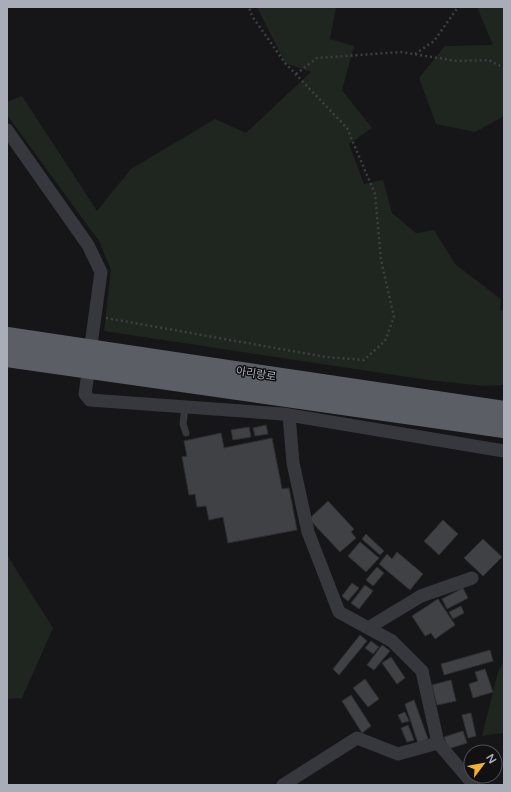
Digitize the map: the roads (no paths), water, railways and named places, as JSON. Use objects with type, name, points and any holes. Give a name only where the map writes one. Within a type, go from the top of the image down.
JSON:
[{"type":"highway","name":"아리랑로","points":[[7,338],[504,412]]},
{"type":"highway","name":"아리랑로","points":[[7,356],[504,427]]},
{"type":"street","points":[[7,130],[88,245],[101,272],[91,345]]},
{"type":"street","points":[[87,380],[85,394],[90,400],[289,415],[504,451]]},
{"type":"street","points":[[289,415],[293,463],[308,532],[339,612],[392,641],[422,671],[438,743],[474,785]]},
{"type":"street","points":[[368,628],[421,596],[472,578]]},
{"type":"street","points":[[283,785],[357,738],[398,754],[438,743]]},
{"type":"lane","points":[[185,407],[183,424],[186,433]]}]
